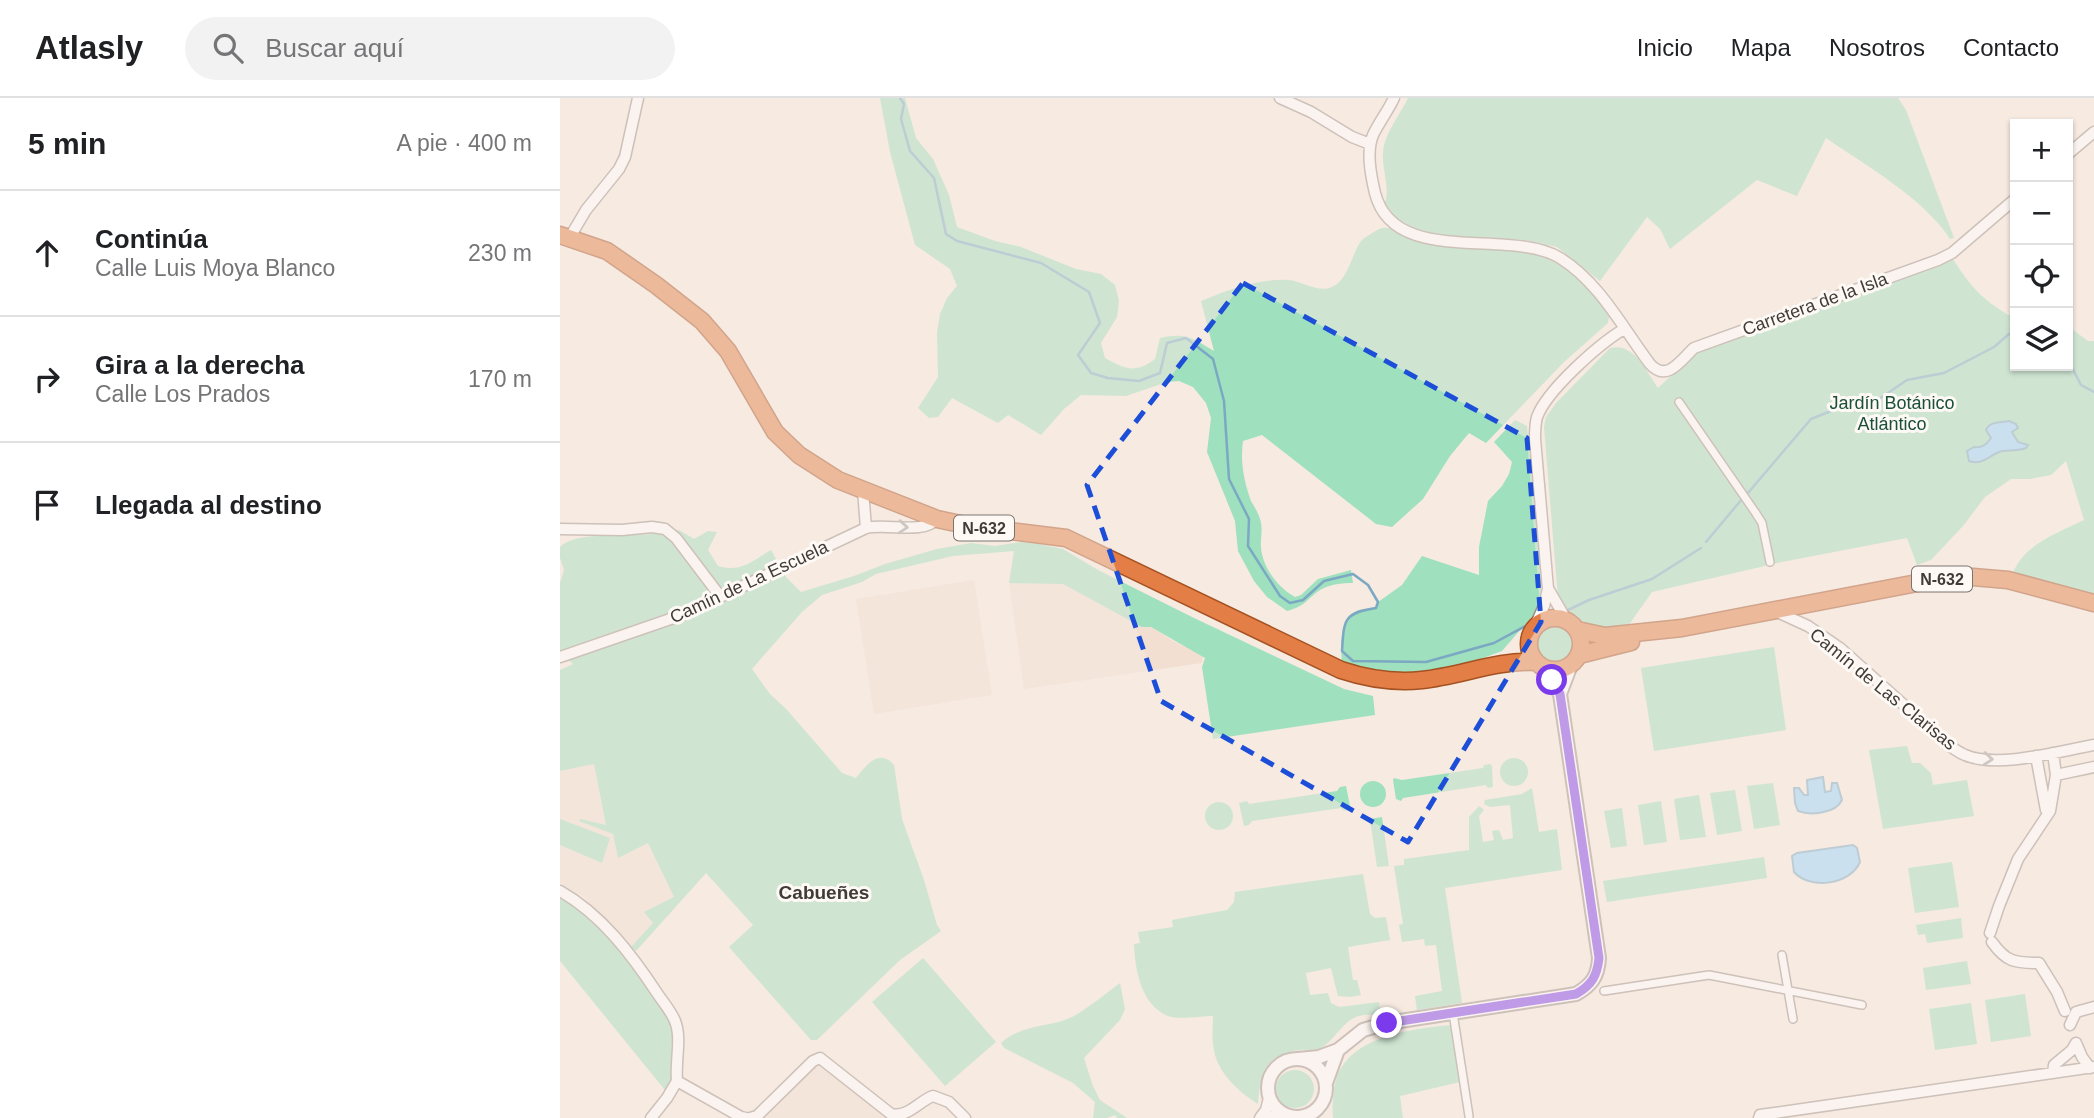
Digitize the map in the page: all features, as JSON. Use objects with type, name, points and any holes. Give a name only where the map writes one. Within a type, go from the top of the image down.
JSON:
[{"type":"highway","name":"N-632","points":[[565,236],[607,251],[702,321],[728,351],[764,415],[781,438],[799,455],[838,480],[937,519],[970,526],[1066,538],[1341,670],[1362,677],[1385,681],[1424,680],[1513,661],[1540,664]]},
{"type":"highway","name":"N-632","points":[[1485,666],[1511,654],[1541,622],[1550,619],[1605,636],[1682,628],[1938,579],[1973,577],[2008,580],[2094,603]]},
{"type":"highway","points":[[1532,633],[1529,646],[1540,664],[1558,670],[1575,660],[1581,643],[1572,626]]},
{"type":"highway","name":"N-632","points":[[1575,660],[1682,628]]},
{"type":"street","points":[[565,236],[619,169],[625,157],[638,98]]},
{"type":"street","points":[[1280,98],[1370,144]]},
{"type":"street","points":[[1394,98],[1370,144],[1378,204],[1384,214],[1413,234],[1436,241],[1521,245],[1560,258],[1594,285],[1624,329],[1601,346],[1553,391],[1536,419],[1535,439],[1548,589],[1532,633]]},
{"type":"street","points":[[2073,150],[2094,132]]},
{"type":"street","name":"Carretera de la Isla","points":[[1624,329],[1656,371],[1664,373],[1694,348],[1945,257],[2010,203]]},
{"type":"street","points":[[1679,402],[1762,523],[1770,562]]},
{"type":"street","points":[[863,490],[866,528]]},
{"type":"street","name":"Camín de La Escuela","points":[[560,657],[682,615],[866,528],[883,525],[918,528],[930,526],[937,519]]},
{"type":"street","points":[[560,529],[665,529],[676,538],[720,596]]},
{"type":"street","points":[[1548,589],[1572,626]]},
{"type":"street","name":"Camín de Las Clarisas","points":[[1774,611],[1808,626],[1840,649],[1951,747],[1966,756],[2010,760],[2094,745]]},
{"type":"street","points":[[1560,694],[1575,660]]},
{"type":"street","points":[[1260,1118],[1266,1110],[1269,1098],[1268,1080],[1283,1062],[1319,1057],[1338,1049],[1363,1030],[1387,1023],[1576,994],[1591,983],[1598,971],[1599,958],[1560,694],[1540,664]]},
{"type":"street","points":[[2053,753],[2056,775],[2050,811],[2018,859],[1999,906],[1991,937],[2006,958],[2017,963],[2039,963],[2057,992],[2065,1012]]},
{"type":"street","points":[[2036,755],[2047,817]]},
{"type":"street","points":[[2056,775],[2094,767]]},
{"type":"street","points":[[2041,780],[2046,785],[2052,783],[2056,775]]},
{"type":"street","points":[[560,891],[575,899],[592,914],[635,959],[676,1022],[677,1081],[651,1118]]},
{"type":"street","points":[[1782,954],[1793,1019]]},
{"type":"street","points":[[1604,991],[1709,975],[1862,1005]]},
{"type":"street","points":[[2070,1026],[2076,1012],[2094,1007]]},
{"type":"street","points":[[1453,1013],[1469,1116]]},
{"type":"street","points":[[2063,1059],[2076,1043],[2082,1057],[2092,1067]]},
{"type":"street","points":[[1323,1118],[1326,1083],[1338,1049]]},
{"type":"street","points":[[677,1081],[741,1117],[748,1118],[757,1116],[813,1060],[820,1058],[891,1114],[906,1115],[925,1099],[933,1096],[949,1102],[965,1118]]},
{"type":"street","points":[[2053,1073],[2054,1065],[2059,1059],[2069,1058],[2092,1067]]},
{"type":"street","points":[[1298,1059],[1317,1066],[1326,1083]]},
{"type":"street","points":[[1759,1118],[1760,1115],[2092,1067]]},
{"type":"street","points":[[1269,1098],[1274,1108],[1290,1117]]},
{"type":"street","points":[[1266,1118],[1304,1117],[1314,1112],[1323,1102]]},
{"type":"highlighted area","points":[[1243,283],[1527,438],[1541,622],[1408,842],[1161,701],[1087,485]]},
{"type":"shaded area","points":[[974,580],[992,695],[874,714],[856,599]]},
{"type":"shaded area","points":[[1009,583],[1063,584],[1199,653],[1203,656],[1202,663],[1024,689]]},
{"type":"shaded area","points":[[594,763],[678,842],[706,873],[636,951],[584,897],[560,883],[560,771]]},
{"type":"shaded area","points":[[819,1062],[888,1118],[764,1118],[812,1065]]},
{"type":"green space","points":[[880,98],[905,98],[916,138],[933,159],[949,195],[957,227],[1021,247],[1076,269],[1101,274],[1115,285],[1119,301],[1117,317],[1101,343],[1105,358],[1124,367],[1136,368],[1148,364],[1155,359],[1160,338],[1169,336],[1188,337],[1214,351],[1201,301],[1266,281],[1288,280],[1319,289],[1329,288],[1341,281],[1361,241],[1385,228],[1397,230],[1428,244],[1513,250],[1543,257],[1557,263],[1581,281],[1609,317],[1608,323],[1564,362],[1486,443],[1469,433],[1450,456],[1423,499],[1392,527],[1376,524],[1262,435],[1243,441],[1243,471],[1262,529],[1262,555],[1277,583],[1295,597],[1301,595],[1318,579],[1351,570],[1353,583],[1324,588],[1303,604],[1287,611],[1267,597],[1254,581],[1238,551],[1235,521],[1207,452],[1211,418],[1206,403],[1193,387],[1179,381],[1167,382],[1126,396],[1081,395],[1064,409],[1041,435],[1008,415],[998,423],[952,398],[938,417],[929,418],[918,408],[938,377],[937,333],[940,314],[947,298],[957,286],[950,269],[915,245],[890,152]]},
{"type":"green space","points":[[1408,98],[1898,98],[1906,110],[1954,238],[1950,239],[1926,210],[1910,197],[1826,138],[1797,196],[1757,180],[1670,249],[1660,229],[1647,217],[1600,281],[1557,247],[1526,240],[1441,237],[1417,230],[1395,217],[1385,203],[1387,191],[1383,153],[1389,132]]},
{"type":"green space","name":"Jardín Botánico Atlántico","points":[[1953,259],[1983,297],[2010,315],[2010,371],[2073,371],[2073,330],[2088,341],[2094,341],[2094,596],[2013,573],[2018,563],[2033,547],[2084,520],[2066,461],[2051,475],[2011,479],[1985,497],[1963,526],[1931,560],[1917,565],[1907,538],[1782,562],[1652,592],[1628,626],[1596,627],[1580,620],[1558,598],[1544,427],[1546,417],[1556,403],[1610,348],[1626,349],[1633,354],[1658,388],[1696,352]]},
{"type":"green space","points":[[1515,420],[1527,426],[1542,581],[1535,613],[1502,651],[1475,661],[1439,670],[1394,674],[1342,665],[1342,634],[1347,619],[1359,610],[1376,608],[1378,602],[1402,585],[1422,556],[1479,575],[1479,547],[1488,501],[1502,486],[1512,462],[1494,442]]},
{"type":"green space","points":[[679,530],[694,539],[708,531],[717,532],[708,550],[718,566],[726,568],[746,565],[771,550],[786,577],[801,592],[937,549],[971,543],[995,546],[1022,542],[1063,549],[1098,570],[1192,617],[1344,689],[1373,696],[1375,715],[1213,739],[1202,667],[1205,658],[1151,627],[1142,627],[1063,584],[1009,583],[1014,551],[953,556],[876,574],[862,582],[822,595],[802,612],[752,669],[770,694],[842,773],[856,778],[868,764],[878,758],[888,760],[894,765],[902,819],[941,931],[900,960],[817,1040],[811,1040],[729,947],[753,925],[706,873],[636,951],[631,947],[653,923],[644,912],[674,897],[648,843],[618,858],[613,834],[579,821],[580,819],[606,825],[594,764],[560,771],[560,670],[573,664],[560,651],[560,583],[564,570],[560,547],[567,542],[590,536],[655,534]]},
{"type":"green space","points":[[1555,619],[1573,626],[1580,644],[1573,662],[1555,669],[1537,662],[1530,644],[1537,626]]},
{"type":"green space","points":[[1774,647],[1786,730],[1654,751],[1641,668]]},
{"type":"green space","points":[[1907,746],[1912,763],[1920,763],[1931,773],[1933,785],[1967,780],[1974,816],[1883,829],[1869,750]]},
{"type":"green space","points":[[1514,758],[1524,762],[1528,772],[1524,782],[1514,786],[1504,782],[1500,772],[1504,762]]},
{"type":"green space","points":[[1490,764],[1493,787],[1488,788],[1486,785],[1403,798],[1401,801],[1396,799],[1394,778],[1402,780],[1483,768],[1484,765]]},
{"type":"green space","points":[[1373,781],[1382,785],[1386,794],[1382,803],[1373,807],[1364,803],[1360,794],[1364,785]]},
{"type":"green space","points":[[1773,783],[1780,825],[1754,829],[1747,786]]},
{"type":"green space","points":[[1346,786],[1349,810],[1344,811],[1341,808],[1252,821],[1244,826],[1239,803],[1247,801],[1249,804],[1337,791]]},
{"type":"green space","points":[[1532,788],[1539,832],[1557,829],[1562,870],[1445,888],[1462,1003],[1417,1010],[1415,996],[1442,991],[1436,945],[1425,946],[1424,939],[1402,942],[1399,925],[1403,924],[1394,866],[1404,865],[1404,859],[1469,850],[1469,817],[1479,806],[1484,810],[1479,816],[1483,842],[1494,840],[1492,831],[1499,830],[1503,840],[1513,838],[1510,805],[1490,807],[1484,804],[1485,800],[1522,794]]},
{"type":"green space","points":[[1735,790],[1742,831],[1717,835],[1710,793]]},
{"type":"green space","points":[[1699,795],[1706,837],[1680,840],[1674,799]]},
{"type":"green space","points":[[1661,801],[1667,842],[1644,845],[1638,805]]},
{"type":"green space","points":[[1219,802],[1229,806],[1233,816],[1229,826],[1219,830],[1209,826],[1205,816],[1209,806]]},
{"type":"green space","points":[[1622,808],[1627,846],[1611,848],[1604,811]]},
{"type":"green space","points":[[1382,817],[1389,866],[1377,867],[1370,819]]},
{"type":"green space","points":[[560,819],[610,838],[602,863],[560,845]]},
{"type":"green space","points":[[1764,857],[1767,878],[1607,902],[1603,881]]},
{"type":"green space","points":[[1952,862],[1959,907],[1915,913],[1908,868]]},
{"type":"green space","points":[[1363,874],[1370,914],[1375,918],[1386,917],[1390,940],[1348,947],[1353,980],[1357,980],[1361,995],[1338,996],[1331,968],[1306,973],[1310,995],[1328,993],[1331,1003],[1339,1007],[1379,1002],[1381,1015],[1353,1018],[1321,1048],[1288,1052],[1272,1061],[1260,1083],[1258,1104],[1235,1086],[1222,1071],[1213,1044],[1213,1016],[1172,1017],[1151,1004],[1141,986],[1136,965],[1134,944],[1140,943],[1138,932],[1173,927],[1172,920],[1227,910],[1234,902],[1235,892]]},
{"type":"green space","points":[[560,891],[635,959],[675,1022],[676,1072],[669,1095],[560,961]]},
{"type":"green space","points":[[1961,918],[1963,938],[1927,943],[1925,934],[1918,935],[1916,925]]},
{"type":"green space","points":[[923,958],[996,1042],[945,1086],[872,1002]]},
{"type":"green space","points":[[1967,961],[1971,984],[1926,990],[1923,968]]},
{"type":"green space","points":[[1120,983],[1125,1009],[1120,1020],[1084,1058],[1100,1100],[1127,1118],[1117,1118],[1115,1115],[1093,1118],[1095,1102],[1073,1083],[1004,1048],[1001,1043],[1019,1032],[1074,1016]]},
{"type":"green space","points":[[2025,994],[2031,1036],[1991,1042],[1985,1000]]},
{"type":"green space","points":[[1971,1003],[1977,1044],[1935,1050],[1929,1009]]},
{"type":"green space","points":[[1450,1025],[1460,1082],[1400,1096],[1403,1118],[1333,1118],[1336,1080],[1343,1065],[1354,1053],[1384,1037]]},
{"type":"green space","points":[[1295,1070],[1308,1076],[1314,1089],[1308,1102],[1295,1108],[1282,1102],[1276,1089],[1282,1076]]},
{"type":"water","points":[[2009,421],[2016,424],[2018,428],[2012,432],[2018,442],[2028,445],[2026,448],[1998,452],[1978,462],[1969,461],[1967,451],[1984,445],[1991,438],[1986,430],[1988,427]]},
{"type":"water","points":[[1823,777],[1825,792],[1831,791],[1832,783],[1837,783],[1842,800],[1829,811],[1798,811],[1794,788],[1799,788],[1804,795],[1808,795],[1807,780]]},
{"type":"water","points":[[1853,845],[1857,848],[1860,862],[1848,876],[1819,883],[1801,878],[1794,872],[1792,856],[1797,853]]},
{"type":"waterway","points":[[900,98],[904,104],[901,119],[910,151],[934,178],[946,234],[957,241],[1041,263],[1089,292],[1100,323],[1078,355],[1091,373],[1108,378],[1139,381],[1160,373],[1167,343],[1186,338],[1213,359],[1224,401],[1229,479],[1249,519],[1248,546],[1280,596],[1290,603],[1303,600],[1324,581],[1353,574],[1368,585],[1378,602],[1376,608],[1357,612],[1347,620],[1342,651],[1353,661],[1426,662],[1494,643],[1533,622]]},
{"type":"waterway","points":[[1747,494],[1811,419],[1841,407],[1879,399],[1907,380],[1944,373],[1994,347],[2010,334]]},
{"type":"waterway","points":[[2073,370],[2081,385],[2094,392]]},
{"type":"waterway","points":[[1706,542],[1742,499]]},
{"type":"waterway","points":[[1568,610],[1589,600],[1652,579],[1701,548]]},
{"type":"district","name":"Cabueñes","points":[[824,892]]},
{"type":"route","points":[[1387,1023],[1576,994],[1596,976],[1599,958],[1571,764],[1560,694],[1552,680]]}]
